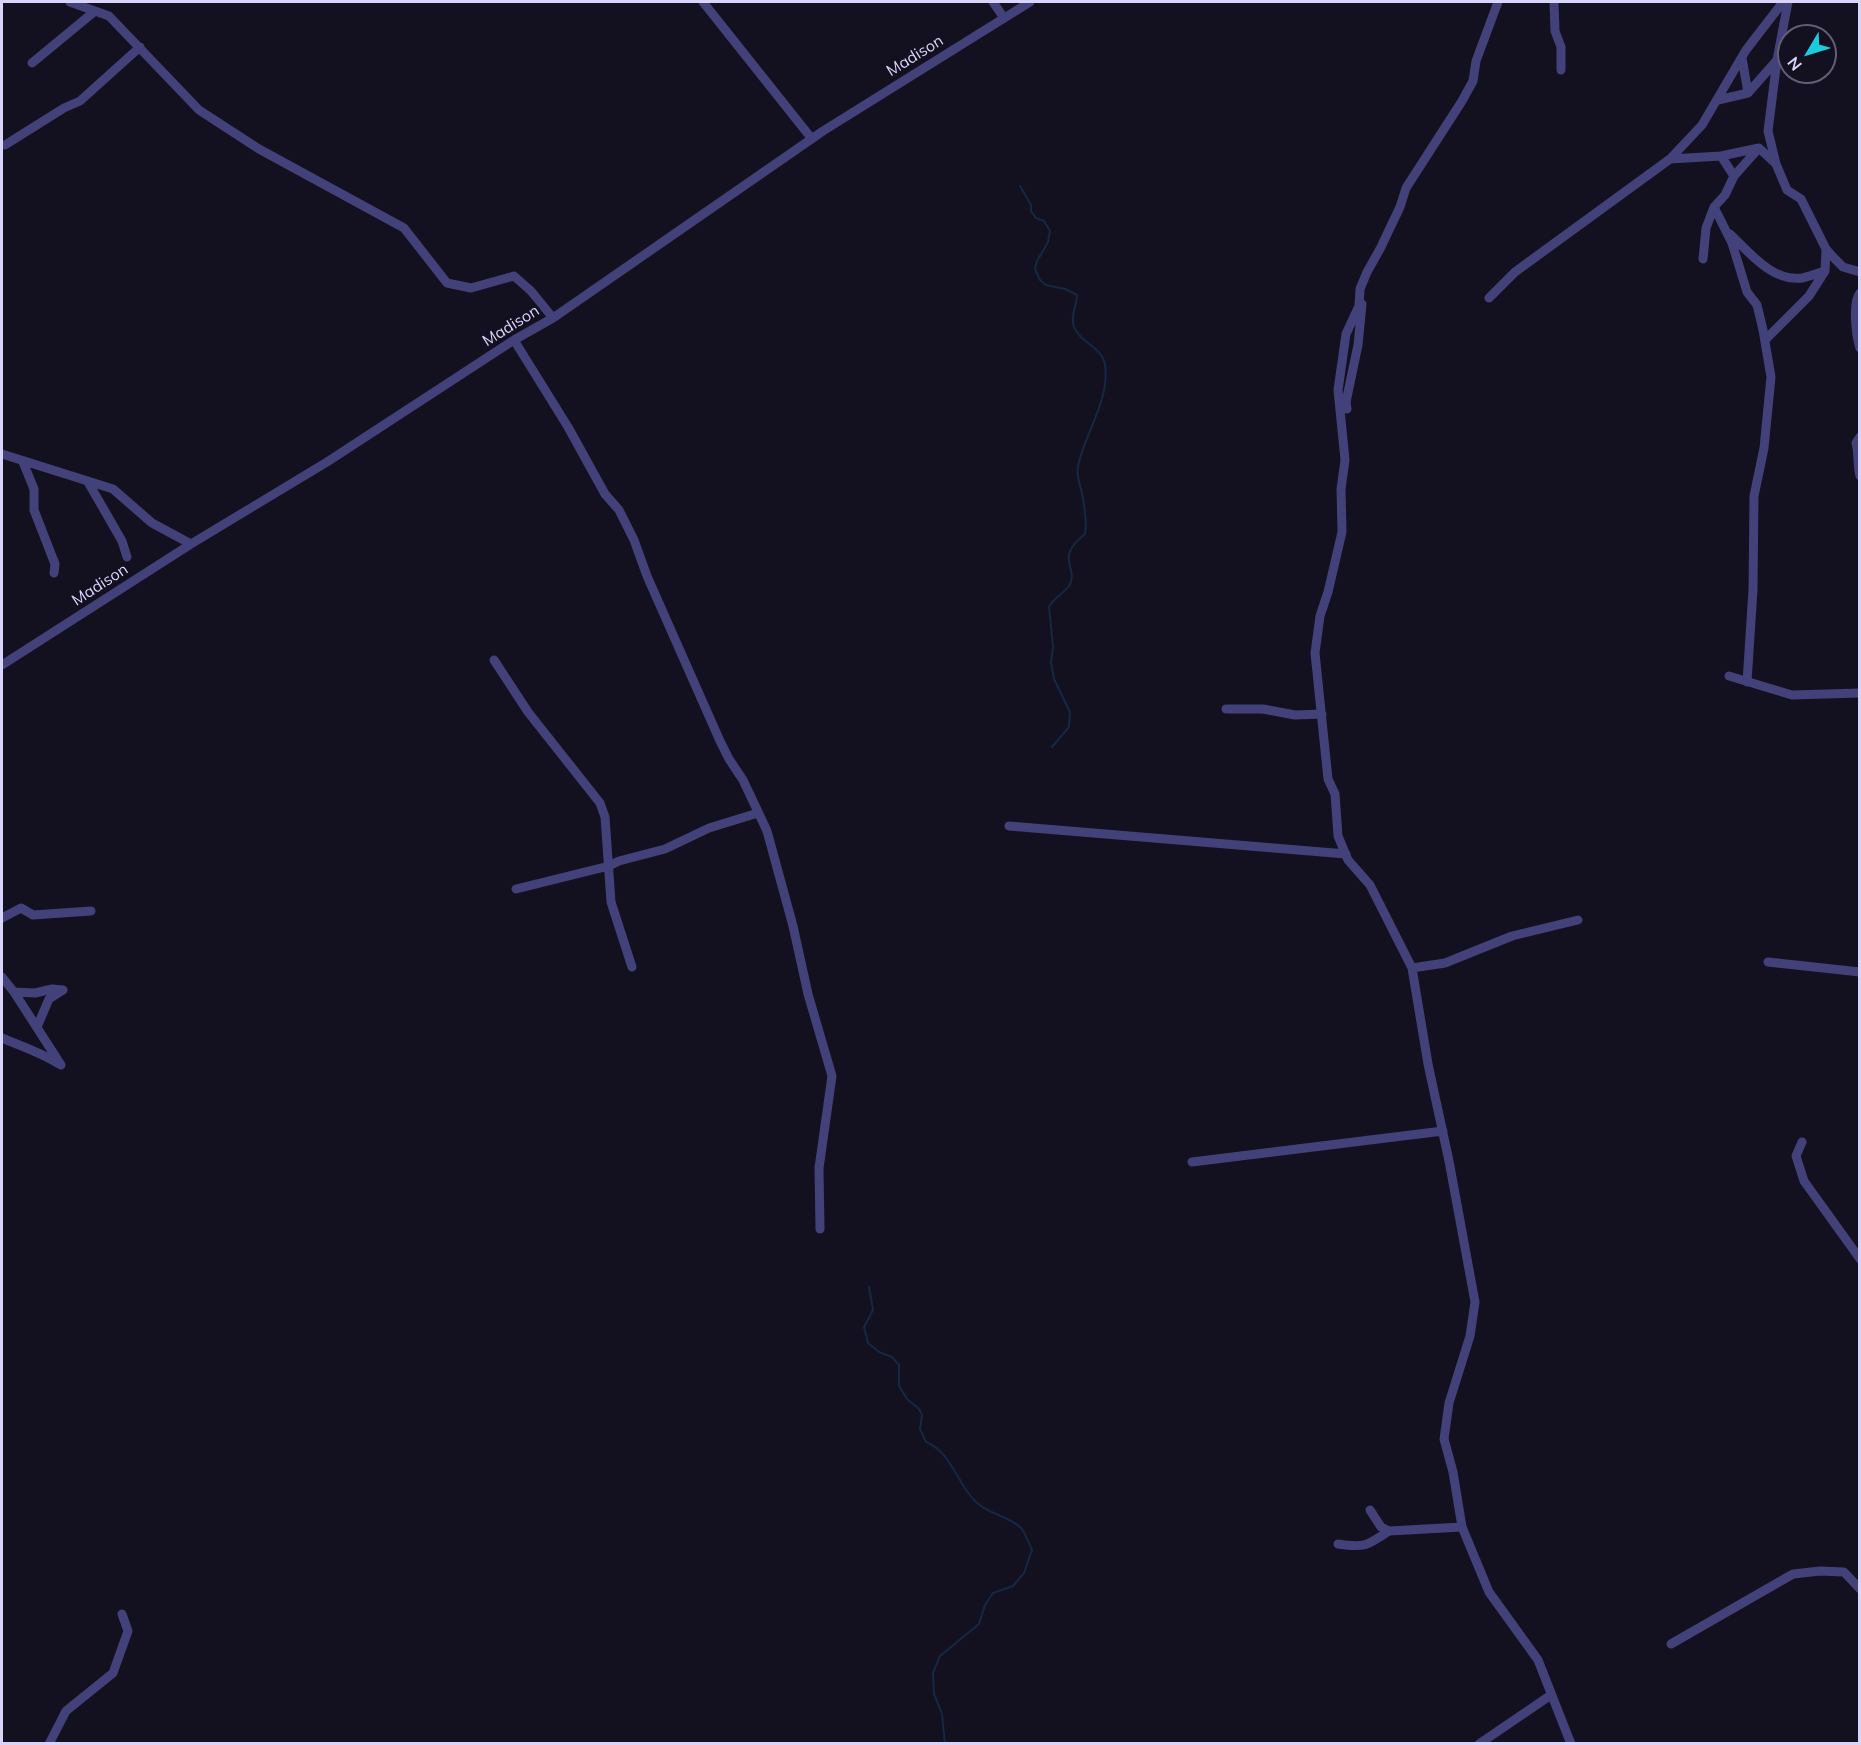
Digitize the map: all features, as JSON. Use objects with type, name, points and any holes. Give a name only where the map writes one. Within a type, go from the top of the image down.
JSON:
[{"type":"street","points":[[70,2],[109,16],[199,110],[260,149],[404,228],[447,283],[471,288],[514,276],[531,291],[553,318]]},
{"type":"street","points":[[703,2],[812,139]]},
{"type":"street","points":[[993,2],[1004,18]]},
{"type":"street","name":"Madison","points":[[2,665],[190,544],[327,462],[514,340],[553,318],[812,139],[1030,2]]},
{"type":"street","points":[[1498,2],[1476,61],[1473,81],[1406,188],[1400,207],[1363,281],[1359,306],[1346,334],[1338,390],[1345,460],[1341,489],[1342,532],[1320,616],[1314,653],[1328,779],[1335,794],[1338,836],[1348,860],[1370,885],[1413,968],[1428,1064],[1475,1302],[1470,1336],[1449,1403],[1444,1439],[1453,1472],[1462,1527],[1489,1592],[1538,1660],[1571,1743]]},
{"type":"street","points":[[1554,2],[1555,31],[1561,47],[1561,70]]},
{"type":"street","points":[[1489,298],[1515,272],[1670,159],[1702,125],[1742,58],[1783,2]]},
{"type":"street","points":[[1784,24],[1788,2]]},
{"type":"street","points":[[32,63],[94,11]]},
{"type":"street","points":[[5,145],[64,108],[80,101],[140,48]]},
{"type":"street","points":[[1742,58],[1748,93]]},
{"type":"street","points":[[1718,100],[1748,93],[1777,60]]},
{"type":"street","points":[[1777,60],[1768,130],[1776,164],[1787,190],[1801,198],[1826,249],[1843,267],[1860,272]]},
{"type":"street","points":[[1759,148],[1776,164]]},
{"type":"street","points":[[1670,159],[1721,156],[1759,148]]},
{"type":"street","points":[[1703,259],[1706,228],[1714,207],[1725,195],[1734,177],[1759,148]]},
{"type":"street","points":[[1721,156],[1734,177]]},
{"type":"street","points":[[1714,207],[1732,243],[1747,292],[1757,304],[1771,377],[1764,448],[1754,496],[1753,590],[1747,682]]},
{"type":"street","points":[[1725,230],[1759,262],[1775,273],[1792,279],[1825,271]]},
{"type":"street","points":[[1765,340],[1809,296],[1825,271],[1826,249]]},
{"type":"street","points":[[1860,292],[1856,297],[1856,319],[1860,348]]},
{"type":"street","points":[[514,340],[568,427],[605,494],[619,510],[720,741],[743,780],[770,841],[793,926],[808,994],[832,1076],[819,1168],[820,1229]]},
{"type":"street","points":[[1860,437],[1856,443],[1859,455],[1857,467],[1860,476]]},
{"type":"street","points":[[2,454],[113,489],[152,523],[190,544]]},
{"type":"street","points":[[23,462],[34,489],[34,510],[55,564],[54,573]]},
{"type":"street","points":[[88,482],[122,541],[127,557]]},
{"type":"street","points":[[494,660],[528,712],[600,803],[605,817],[611,902],[632,967]]},
{"type":"street","points":[[1729,676],[1792,696],[1860,693]]},
{"type":"street","points":[[1226,709],[1263,710],[1295,715],[1322,714]]},
{"type":"street","points":[[516,889],[609,866],[619,861],[665,849],[709,828],[759,813]]},
{"type":"street","points":[[1009,826],[1346,854]]},
{"type":"street","points":[[2,918],[21,908],[33,915],[91,911]]},
{"type":"street","points":[[1413,968],[1445,963],[1512,936],[1578,920]]},
{"type":"street","points":[[1768,962],[1860,972]]},
{"type":"street","points":[[2,977],[61,1065],[44,1054],[36,1054],[2,1038]]},
{"type":"street","points":[[14,992],[35,993],[52,989],[63,990],[49,999],[37,1028]]},
{"type":"street","points":[[1192,1162],[1443,1131]]},
{"type":"street","points":[[1802,1142],[1796,1156],[1804,1181],[1860,1259]]},
{"type":"street","points":[[1370,1510],[1381,1527],[1389,1531],[1462,1527]]},
{"type":"street","points":[[1338,1544],[1359,1547],[1389,1531]]},
{"type":"street","points":[[1671,1644],[1793,1574],[1820,1571],[1844,1572],[1860,1589]]},
{"type":"street","points":[[49,1743],[66,1712],[113,1673],[128,1631],[122,1614]]},
{"type":"street","points":[[1479,1743],[1551,1695]]},
{"type":"waterway","points":[[1020,186],[1031,205],[1031,211],[1036,218],[1044,221],[1050,231],[1048,242],[1035,269],[1040,280],[1046,285],[1065,289],[1077,295],[1074,327],[1081,337],[1100,353],[1105,365],[1106,378],[1104,391],[1081,454],[1078,470],[1086,525],[1085,534],[1071,550],[1069,557],[1072,580],[1049,607],[1053,647],[1051,662],[1054,679],[1070,712],[1069,727],[1052,747]]},
{"type":"waterway","points":[[869,1287],[873,1310],[864,1327],[868,1343],[879,1352],[892,1357],[899,1365],[899,1386],[907,1399],[919,1409],[922,1415],[920,1429],[926,1442],[935,1447],[948,1460],[980,1506],[1017,1524],[1022,1529],[1032,1550],[1024,1573],[1013,1586],[993,1593],[985,1605],[979,1624],[940,1656],[933,1673],[934,1694],[942,1714],[945,1744]]}]
